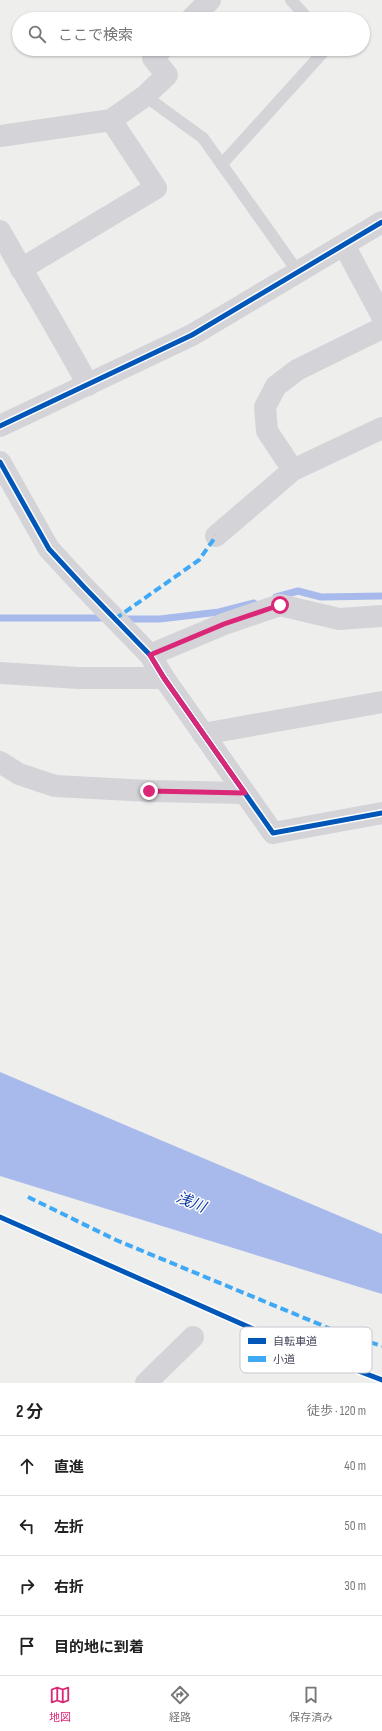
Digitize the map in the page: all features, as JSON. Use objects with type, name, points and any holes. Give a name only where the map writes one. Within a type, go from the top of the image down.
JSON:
[{"type":"street","points":[[198,12],[210,0]]},
{"type":"street","points":[[0,136],[111,120],[144,96],[167,75],[153,58],[155,56]]},
{"type":"street","points":[[21,270],[156,188],[111,120]]},
{"type":"street","points":[[0,426],[192,335],[382,222]]},
{"type":"street","points":[[0,231],[21,270],[57,327],[88,385]]},
{"type":"street","points":[[344,245],[382,316]]},
{"type":"street","points":[[293,470],[267,431],[265,408],[276,386],[297,370],[382,328]]},
{"type":"street","points":[[216,536],[293,470],[382,428]]},
{"type":"street","points":[[0,462],[49,549],[150,655],[164,678],[273,834],[382,813]]},
{"type":"street","points":[[150,655],[224,624],[280,605],[339,619],[382,616]]},
{"type":"street","points":[[0,673],[79,678],[164,678]]},
{"type":"street","points":[[203,734],[382,702]]},
{"type":"street","points":[[0,762],[19,774],[54,786],[149,791],[245,793]]},
{"type":"street","points":[[156,1380],[193,1337]]},
{"type":"lane","points":[[291,0],[302,12]]},
{"type":"lane","points":[[222,164],[320,56]]},
{"type":"lane","points":[[144,96],[203,138],[298,272]]},
{"type":"water","name":"浅川","points":[[0,1072],[382,1234],[382,1294],[0,1176]]},
{"type":"waterway","points":[[276,597],[298,591],[321,597],[382,596]]},
{"type":"waterway","points":[[122,619],[160,619],[219,612],[254,603]]},
{"type":"waterway","points":[[0,618],[108,618]]},
{"type":"marked path","points":[[115,619],[199,560],[216,536]]},
{"type":"marked path","points":[[28,1197],[116,1240],[326,1327]]},
{"type":"marked path","points":[[372,1343],[382,1346]]},
{"type":"cycle path","points":[[0,426],[192,335],[382,222]]},
{"type":"cycle path","points":[[0,462],[49,549],[150,655],[164,678],[273,833],[382,813]]},
{"type":"cycle path","points":[[0,1217],[249,1327]]},
{"type":"cycle path","points":[[364,1373],[382,1380]]},
{"type":"route","points":[[149,791],[245,793],[164,678],[150,655],[224,624],[280,605]]}]
